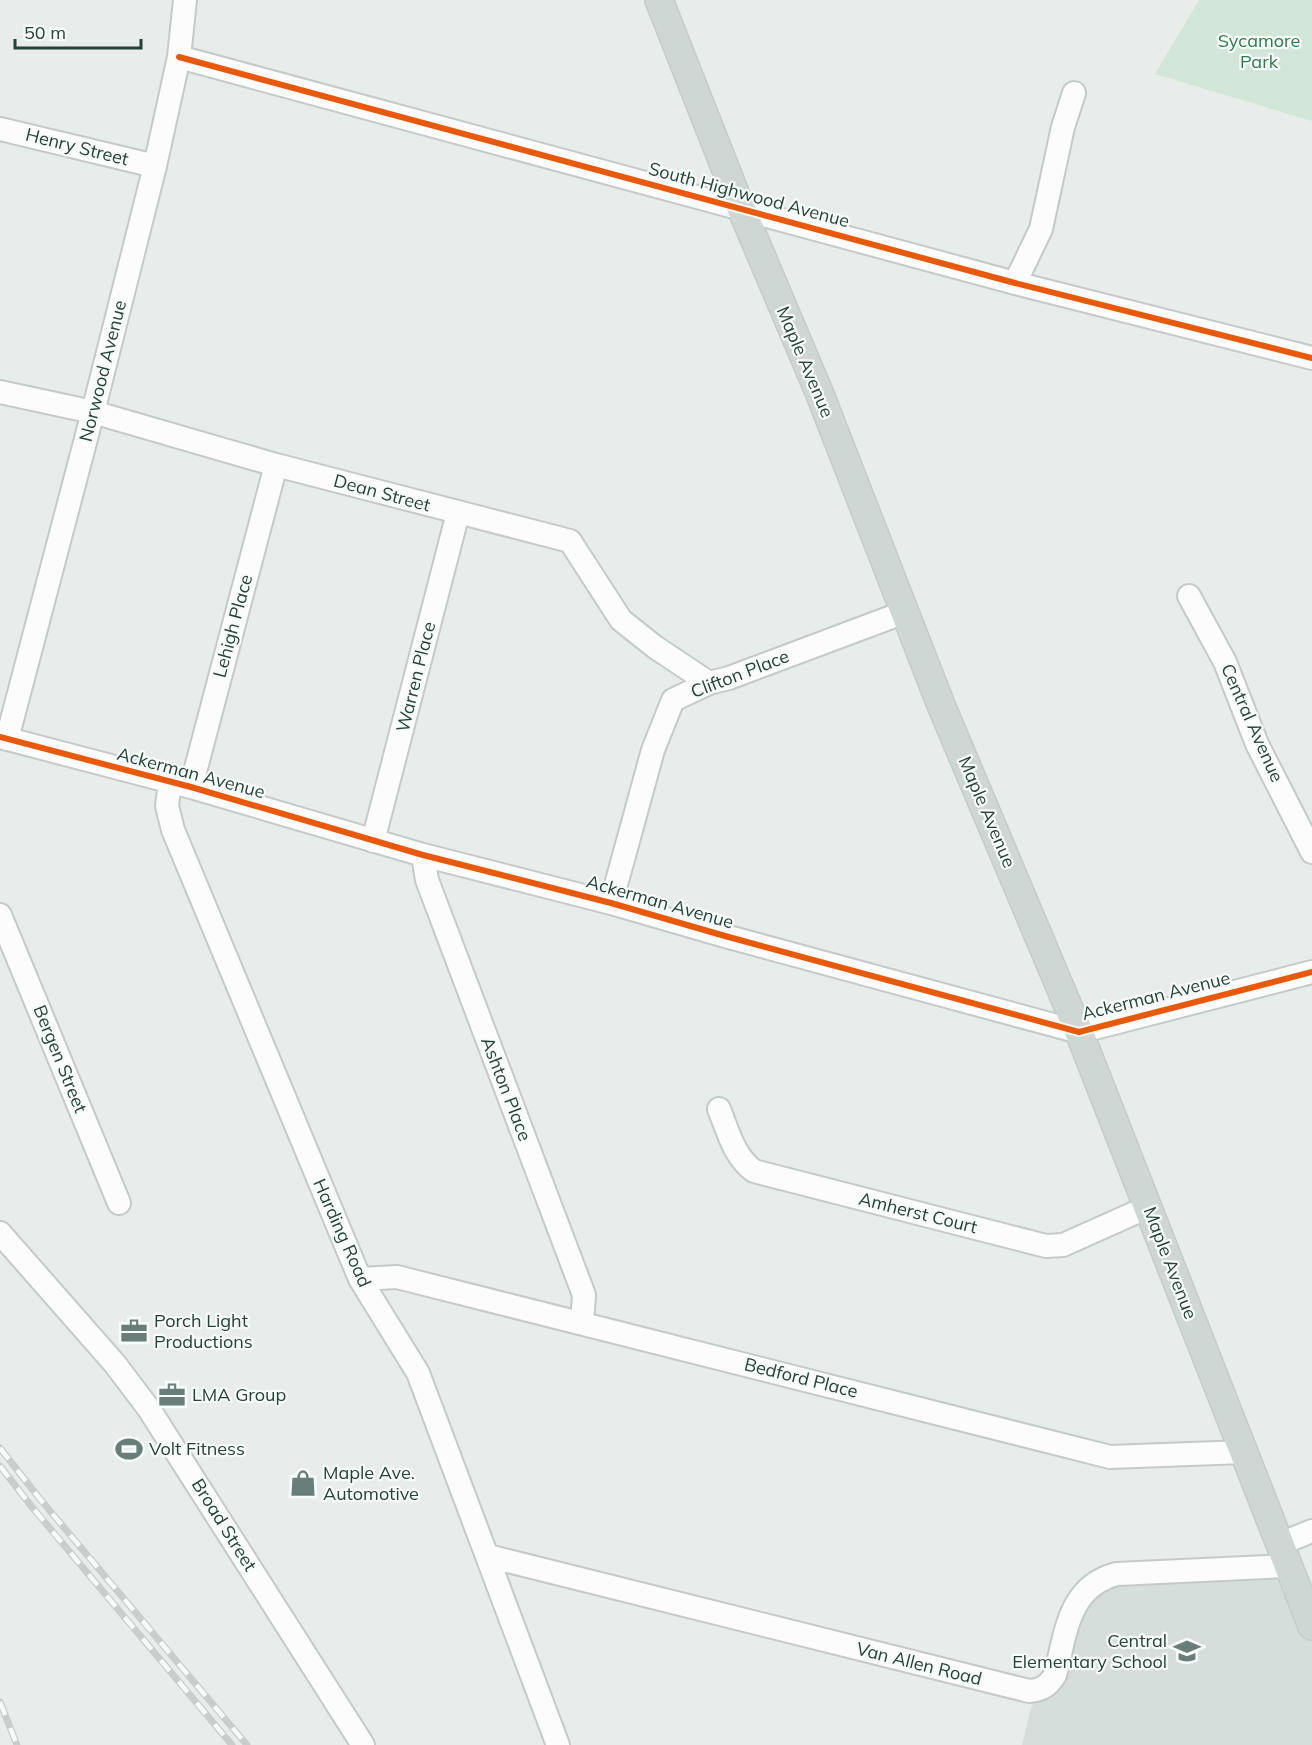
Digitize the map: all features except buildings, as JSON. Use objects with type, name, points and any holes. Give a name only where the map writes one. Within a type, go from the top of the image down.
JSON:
[{"type":"main road","name":"Maple Avenue","points":[[659,0],[741,208],[819,392],[941,705],[1079,1032],[1312,1626]]},
{"type":"street","name":"Norwood Avenue","points":[[4,738],[93,412],[155,166],[179,57],[185,0]]},
{"type":"street","name":"South Highwood Avenue","points":[[179,57],[1015,283],[1312,358]]},
{"type":"street","points":[[1015,283],[1041,229],[1063,127],[1074,93]]},
{"type":"street","name":"Henry Street","points":[[0,129],[155,166]]},
{"type":"street","name":"Dean Street","points":[[0,392],[93,412],[276,465],[570,541],[621,620],[655,647],[709,683]]},
{"type":"street","name":"Lehigh Place","points":[[180,785],[276,465]]},
{"type":"street","name":"Warren Place","points":[[373,841],[458,513]]},
{"type":"street","name":"Central Avenue","points":[[1189,596],[1225,662],[1257,744],[1312,852]]},
{"type":"street","name":"Clifton Place","points":[[611,903],[661,725],[673,700],[709,683],[729,678],[905,612]]},
{"type":"street","name":"Ackerman Avenue","points":[[4,738],[180,785],[423,855],[611,903],[1079,1032],[1312,972]]},
{"type":"street","name":"Harding Road","points":[[180,785],[167,806],[173,830],[360,1279],[418,1373],[558,1745]]},
{"type":"street","name":"Ashton Place","points":[[423,855],[427,880],[584,1295],[582,1323]]},
{"type":"street","name":"Bergen Street","points":[[0,915],[119,1203]]},
{"type":"street","name":"Amherst Court","points":[[719,1109],[737,1154],[744,1164],[754,1171],[1046,1246],[1063,1245],[1148,1207]]},
{"type":"street","name":"Broad Street","points":[[0,1233],[108,1355],[149,1409],[363,1745]]},
{"type":"street","name":"Bedford Place","points":[[360,1279],[398,1277],[1110,1457],[1244,1452]]},
{"type":"street","name":"Van Allen Road","points":[[488,1556],[1029,1691],[1040,1690],[1055,1676],[1074,1607],[1087,1589],[1106,1577],[1284,1555],[1312,1531]]},
{"type":"shaded area","name":"Central Elementary School","points":[[1288,1566],[1312,1626],[1312,1745],[1022,1745],[1031,1708],[1093,1584]]},
{"type":"green space","name":"Sycamore Park","points":[[1199,0],[1312,0],[1312,121],[1155,74]]},
{"type":"railway","points":[[0,1448],[40,1499],[247,1745]]},
{"type":"railway","points":[[0,1466],[232,1745]]},
{"type":"railway","points":[[0,1702],[17,1745]]},
{"type":"cycle path","points":[[179,57],[1015,283],[1312,358]]},
{"type":"cycle path","points":[[0,737],[191,787],[423,855],[611,903],[1079,1032],[1312,972]]},
{"type":"place","name":"Porch Light Productions","points":[[134,1331]]},
{"type":"place","name":"LMA Group","points":[[172,1395]]},
{"type":"place","name":"Volt Fitness","points":[[129,1449]]},
{"type":"place","name":"Maple Ave. Automotive","points":[[303,1483]]},
{"type":"place","name":"Central Elementary School","points":[[1187,1651]]}]
